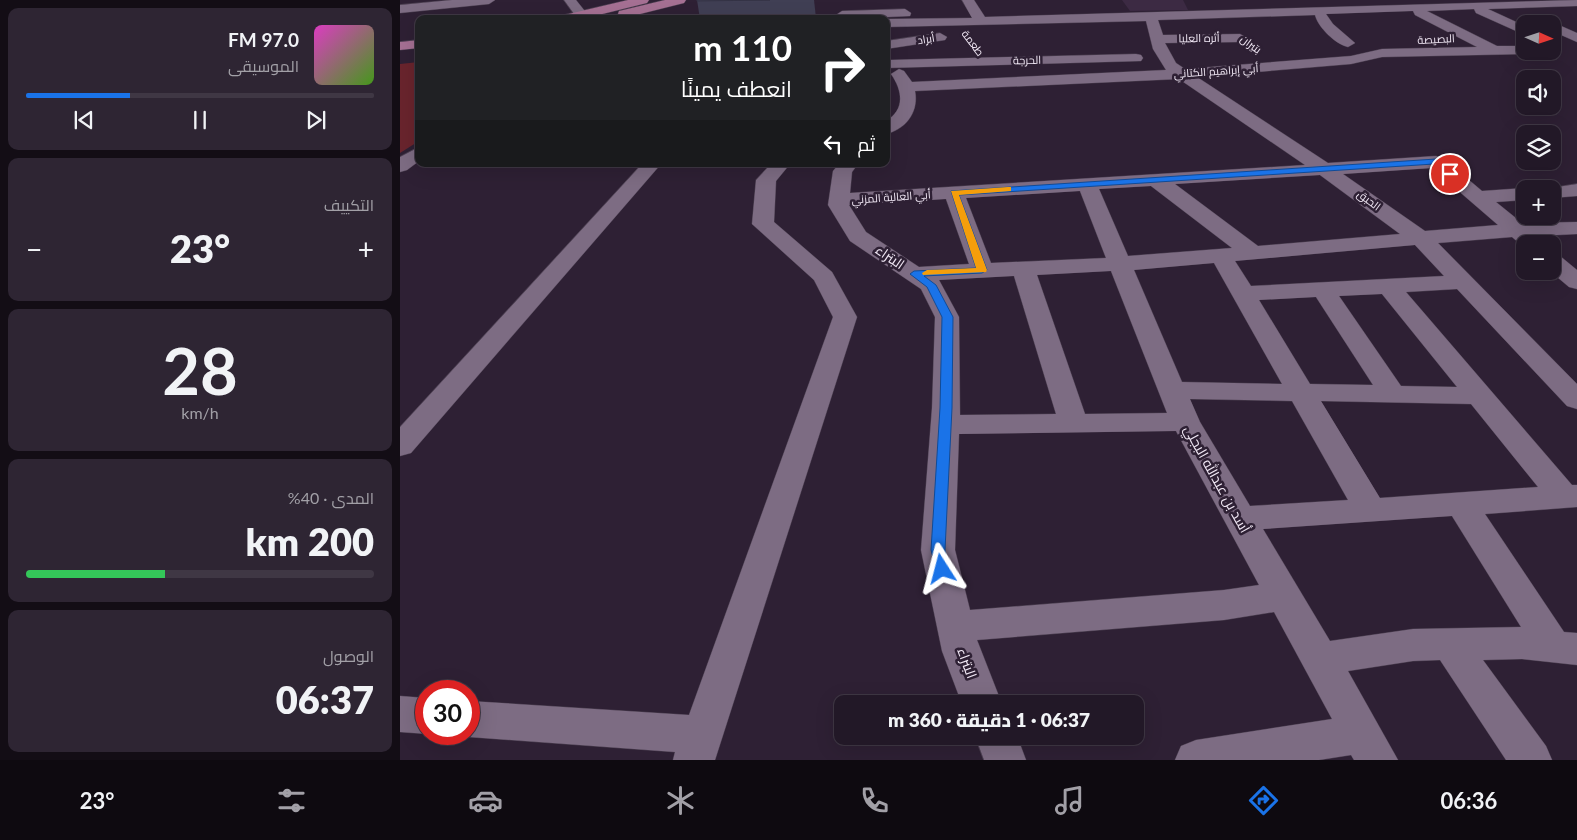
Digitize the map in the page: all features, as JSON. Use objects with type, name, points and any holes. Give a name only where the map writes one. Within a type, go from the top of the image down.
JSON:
[{"type":"main road","points":[[582,15],[680,0]]},
{"type":"main road","points":[[614,15],[646,4]]},
{"type":"main road","points":[[400,46],[415,44]]},
{"type":"main road","points":[[400,54],[415,52]]},
{"type":"street","points":[[570,0],[582,15]]},
{"type":"street","points":[[968,0],[983,20],[1002,36]]},
{"type":"street","points":[[1342,0],[1354,9]]},
{"type":"street","points":[[1447,0],[1462,5]]},
{"type":"street","points":[[400,9],[488,2]]},
{"type":"street","points":[[842,15],[834,4],[853,2]]},
{"type":"street","points":[[890,16],[983,20],[1066,20],[1110,13],[1354,9],[1577,2]]},
{"type":"street","points":[[631,15],[646,4]]},
{"type":"street","points":[[1066,20],[1060,6],[1110,13]]},
{"type":"street","points":[[890,17],[963,30],[983,20],[1027,7]]},
{"type":"street","points":[[983,20],[1048,28],[1155,30],[1225,19],[1577,8]]},
{"type":"street","points":[[1516,9],[1529,15]]},
{"type":"street","points":[[1480,10],[1516,28]]},
{"type":"street","points":[[890,16],[923,12]]},
{"type":"street","points":[[1419,12],[1496,51]]},
{"type":"street","points":[[1321,16],[1328,27],[1348,43]]},
{"type":"street","name":"بتيران","points":[[1225,19],[1240,38],[1252,46]]},
{"type":"street","name":"أبراد","points":[[890,44],[963,30]]},
{"type":"street","name":"أثره العليا","points":[[1155,30],[1240,38]]},
{"type":"street","name":"الحبق","points":[[1155,30],[1165,58],[1170,66],[1324,169],[1421,239],[1577,400]]},
{"type":"street","points":[[1561,30],[1577,38]]},
{"type":"street","name":"البصيصة","points":[[1269,61],[1348,43],[1516,34]]},
{"type":"street","name":"أبي إبراهيم الكتاني","points":[[906,87],[1181,74],[1269,61],[1351,60],[1382,53],[1516,50]]},
{"type":"street","points":[[978,56],[1041,52]]},
{"type":"street","name":"الحرجة","points":[[890,62],[978,56],[1025,60],[1041,52],[1165,58]]},
{"type":"street","name":"طعمة","points":[[978,56],[979,84]]},
{"type":"street","points":[[1025,60],[1038,81]]},
{"type":"street","points":[[890,64],[905,80],[909,101],[904,116],[890,126]]},
{"type":"street","points":[[400,166],[415,155]]},
{"type":"street","name":"أبي العالية المزني","points":[[839,200],[1436,162],[1524,235]]},
{"type":"street","points":[[400,446],[649,167]]},
{"type":"street","points":[[480,720],[699,748],[845,317],[824,277],[763,224],[766,180],[778,167]]},
{"type":"street","points":[[839,200],[843,171],[846,167]]},
{"type":"street","points":[[1156,180],[1252,252]]},
{"type":"street","name":"أسد بن عبدالله البجلي","points":[[1087,184],[1185,422],[1370,747]]},
{"type":"street","points":[[1561,191],[1577,190]]},
{"type":"street","points":[[954,193],[982,270]]},
{"type":"street","points":[[1478,197],[1516,195]]},
{"type":"street","name":"البتراء","points":[[839,200],[838,205],[858,236],[931,285],[947,317],[945,425],[938,550],[961,651],[978,695]]},
{"type":"street","points":[[1537,235],[1577,228]]},
{"type":"street","points":[[914,274],[1120,264],[1220,254],[1421,239],[1516,237]]},
{"type":"street","points":[[1220,254],[1370,509]]},
{"type":"street","points":[[1023,268],[1074,424]]},
{"type":"street","points":[[1561,269],[1577,282]]},
{"type":"street","points":[[1244,294],[1463,282]]},
{"type":"street","points":[[1388,286],[1480,396],[1571,497]]},
{"type":"street","points":[[1323,290],[1394,394]]},
{"type":"street","points":[[1172,390],[1480,396]]},
{"type":"street","points":[[945,425],[1185,422]]},
{"type":"street","points":[[1239,518],[1571,497]]},
{"type":"street","points":[[1461,504],[1565,648]]},
{"type":"street","points":[[956,626],[1224,604],[1284,596]]},
{"type":"street","points":[[1320,659],[1413,645],[1522,643],[1565,648]]},
{"type":"street","points":[[1450,644],[1531,760]]},
{"type":"street","points":[[400,714],[415,715]]},
{"type":"street","points":[[999,745],[1005,760]]},
{"type":"street","points":[[1196,760],[1370,747]]},
{"type":"shaded area","points":[[1122,0],[1183,0],[1188,10],[1130,11]]},
{"type":"shaded area","points":[[415,62],[415,144],[400,153],[400,64]]},
{"type":"building","points":[[697,0],[770,0],[697,1]]},
{"type":"slow traffic","points":[[927,273],[982,270],[954,193],[1008,189]]},
{"type":"route","points":[[942,569],[938,550],[946,408],[947,317],[931,285],[914,274],[982,270],[954,193],[1436,162],[1450,174]]}]
